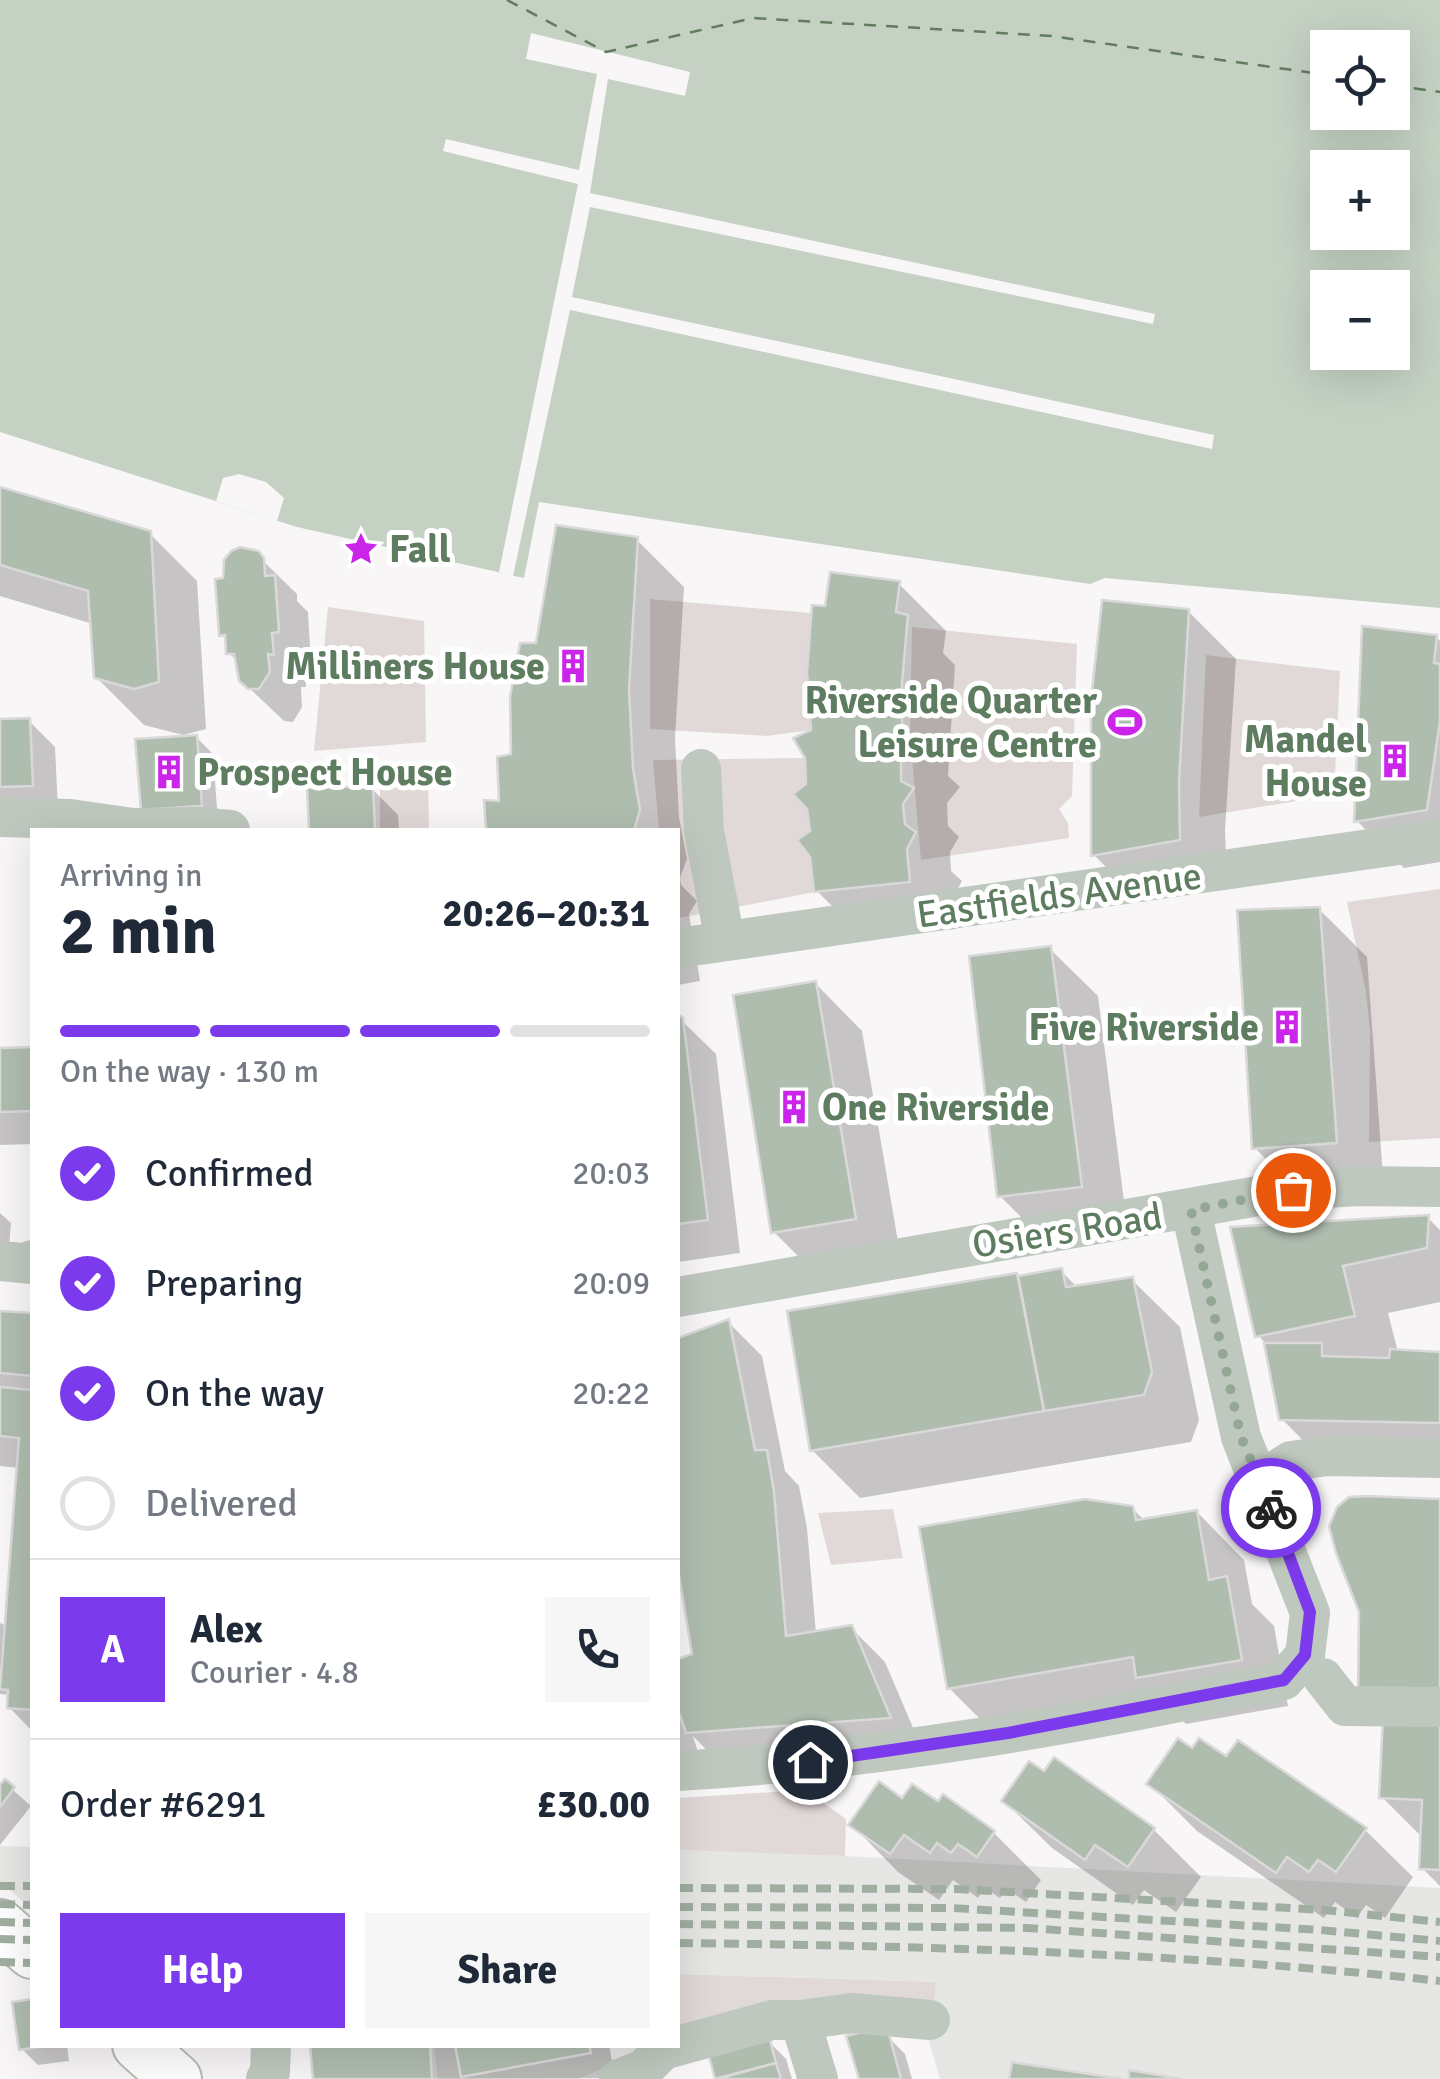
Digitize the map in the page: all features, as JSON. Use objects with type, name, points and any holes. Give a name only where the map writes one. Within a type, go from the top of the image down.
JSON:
[{"type":"main road","points":[[0,1924],[30,1951]]},
{"type":"main road","points":[[141,2048],[176,2079]]},
{"type":"street","points":[[701,769],[704,831],[725,941]]},
{"type":"street","points":[[25,821],[214,828]]},
{"type":"street","name":"Eastfields Avenue","points":[[680,948],[1440,839]]},
{"type":"street","points":[[1191,1210],[1293,1190],[1440,1187]]},
{"type":"street","name":"Osiers Road","points":[[680,1298],[1191,1210],[1241,1437],[1310,1612],[1305,1655],[1284,1680],[915,1748],[810,1762],[680,1771]]},
{"type":"street","points":[[0,1261],[30,1264]]},
{"type":"street","points":[[1260,1480],[1291,1461],[1327,1456],[1440,1458]]},
{"type":"street","points":[[1323,1678],[1345,1706],[1440,1707]]},
{"type":"street","points":[[680,2045],[772,2020],[853,2014],[930,2020]]},
{"type":"street","points":[[800,2020],[818,2079]]},
{"type":"street","points":[[266,2079],[271,2048]]},
{"type":"street","points":[[619,2079],[644,2069],[670,2048]]},
{"type":"shaded area","points":[[0,0],[1440,0],[1440,608],[1105,578],[1090,584],[539,502],[524,578],[297,527],[0,432]]},
{"type":"shaded area","points":[[650,599],[811,613],[807,672],[811,730],[767,736],[650,729]]},
{"type":"shaded area","points":[[328,607],[424,621],[426,742],[314,751]]},
{"type":"shaded area","points":[[912,627],[1077,644],[1072,796],[1059,809],[1068,823],[1069,838],[921,860],[910,735]]},
{"type":"shaded area","points":[[1206,655],[1340,671],[1334,795],[1199,817]]},
{"type":"shaded area","points":[[805,758],[806,784],[794,794],[807,809],[810,831],[797,840],[810,857],[814,892],[732,908],[718,768],[701,914],[680,918],[680,828],[659,828],[653,760]]},
{"type":"shaded area","points":[[380,774],[428,774],[429,828],[380,828]]},
{"type":"shaded area","points":[[1440,889],[1440,1138],[1369,1142],[1370,1032],[1366,992],[1347,902]]},
{"type":"shaded area","points":[[893,1509],[903,1558],[831,1565],[818,1513]]},
{"type":"shaded area","points":[[805,1790],[846,1819],[845,1856],[680,1850],[680,1798]]},
{"type":"shaded area","points":[[0,1846],[30,1847],[30,1907],[0,1882]]},
{"type":"shaded area","points":[[680,1850],[1440,1888],[1440,2079],[940,2079],[928,2038],[936,1982],[680,1974]]},
{"type":"shaded area","points":[[680,1974],[936,1982],[934,2003],[680,2039]]},
{"type":"shaded area","points":[[434,2048],[653,2048],[578,2079],[438,2079]]},
{"type":"pier","points":[[531,33],[690,72],[685,96],[608,79],[590,193],[1155,314],[1153,324],[590,207],[572,297],[1214,435],[1212,449],[570,310],[513,576],[499,572],[578,184],[443,151],[446,139],[579,170],[597,74],[526,59]]},
{"type":"pier","points":[[239,474],[266,482],[284,498],[277,521],[216,501],[223,478]]},
{"type":"building","points":[[0,487],[151,531],[159,682],[134,689],[94,678],[88,591],[0,565]]},
{"type":"building","name":"Milliners House","points":[[556,525],[638,537],[629,689],[633,768],[640,810],[635,828],[486,828],[484,800],[499,801],[497,757],[511,754],[510,697],[520,643],[536,643]]},
{"type":"building","points":[[240,547],[259,551],[264,558],[265,576],[275,575],[279,632],[272,633],[274,655],[268,654],[270,672],[259,689],[248,689],[239,681],[234,654],[226,654],[225,635],[219,636],[215,579],[223,578],[224,560]]},
{"type":"building","points":[[830,572],[900,581],[896,612],[908,615],[902,730],[914,738],[901,755],[901,781],[914,788],[903,804],[905,824],[916,832],[907,849],[910,882],[814,892],[810,857],[797,840],[810,831],[807,809],[793,794],[806,784],[805,758],[793,738],[811,730],[807,672],[812,605],[825,606]]},
{"type":"building","points":[[1102,600],[1189,609],[1179,781],[1180,840],[1091,856],[1091,699]]},
{"type":"building","name":"Mandel House","points":[[1362,626],[1437,635],[1434,663],[1440,664],[1440,721],[1427,810],[1354,822]]},
{"type":"building","points":[[30,718],[33,786],[0,787],[0,719]]},
{"type":"building","name":"Prospect House","points":[[197,735],[202,806],[141,810],[135,739]]},
{"type":"building","points":[[373,786],[375,828],[309,828],[307,788]]},
{"type":"building","name":"Five Riverside","points":[[1320,907],[1337,1143],[1252,1149],[1237,910]]},
{"type":"building","points":[[1051,946],[1082,1187],[997,1197],[969,956]]},
{"type":"building","name":"One Riverside","points":[[816,981],[856,1219],[771,1233],[733,995]]},
{"type":"building","points":[[680,1016],[683,1018],[708,1220],[680,1224]]},
{"type":"building","points":[[30,1047],[30,1111],[0,1112],[0,1048]]},
{"type":"building","points":[[1429,1215],[1427,1248],[1343,1266],[1355,1316],[1255,1337],[1230,1227]]},
{"type":"building","points":[[1062,1268],[1066,1287],[1133,1277],[1152,1372],[1144,1395],[1044,1411],[1018,1276]]},
{"type":"building","points":[[1017,1273],[1044,1411],[810,1451],[787,1311]]},
{"type":"building","points":[[0,1311],[30,1313],[30,1376],[0,1373]]},
{"type":"building","points":[[729,1319],[755,1450],[767,1450],[786,1636],[852,1625],[891,1718],[686,1733],[680,1716],[680,1658],[692,1654],[680,1581],[680,1337]]},
{"type":"building","points":[[1264,1343],[1322,1343],[1322,1356],[1389,1358],[1390,1349],[1440,1352],[1440,1423],[1279,1420]]},
{"type":"building","points":[[0,1387],[30,1390],[30,1710],[7,1708],[8,1690],[0,1689],[19,1438],[0,1436]]},
{"type":"building","points":[[1349,1497],[1440,1499],[1440,1701],[1358,1697],[1359,1612],[1329,1526],[1337,1507]]},
{"type":"building","points":[[1085,1499],[1133,1506],[1136,1520],[1197,1510],[1209,1580],[1227,1576],[1242,1660],[1136,1678],[1133,1657],[947,1689],[919,1527]]},
{"type":"building","points":[[1383,1717],[1440,1720],[1440,1870],[1419,1869],[1422,1800],[1379,1798]]},
{"type":"building","points":[[1178,1738],[1192,1748],[1199,1738],[1226,1756],[1238,1740],[1367,1828],[1336,1872],[1318,1860],[1309,1872],[1287,1857],[1276,1873],[1146,1784]]},
{"type":"building","points":[[1054,1757],[1155,1828],[1128,1867],[1095,1845],[1085,1860],[1001,1801],[1029,1761],[1044,1771]]},
{"type":"building","points":[[5,1779],[15,1787],[0,1807],[0,1785]]},
{"type":"building","points":[[879,1781],[902,1798],[912,1784],[938,1801],[943,1794],[995,1831],[977,1857],[958,1844],[951,1853],[937,1843],[930,1853],[904,1835],[890,1854],[848,1825]]},
{"type":"building","points":[[30,1999],[33,2048],[19,2050],[12,2002]]},
{"type":"building","points":[[866,2031],[889,2034],[901,2079],[859,2079],[846,2036]]},
{"type":"building","points":[[770,2040],[776,2063],[715,2079],[709,2056]]},
{"type":"building","points":[[310,2048],[430,2048],[432,2079],[313,2079]]},
{"type":"building","points":[[456,2048],[590,2048],[591,2053],[461,2077]]},
{"type":"building","points":[[1012,2062],[1122,2079],[1009,2079]]},
{"type":"building","points":[[776,2063],[781,2079],[717,2079]]},
{"type":"building","points":[[1129,2070],[1182,2079],[1129,2079]]},
{"type":"ferry route","points":[[507,0],[606,52],[753,18],[1051,36],[1310,72]]},
{"type":"ferry route","points":[[1410,88],[1440,92]]},
{"type":"railway","points":[[0,1886],[30,1886]]},
{"type":"railway","points":[[680,1888],[956,1889],[1324,1910],[1440,1922]]},
{"type":"railway","points":[[0,1904],[30,1905]]},
{"type":"railway","points":[[680,1907],[952,1908],[1440,1941]]},
{"type":"railway","points":[[0,1922],[30,1923]]},
{"type":"railway","points":[[680,1924],[1027,1928],[1440,1957]]},
{"type":"railway","points":[[0,1939],[30,1940]]},
{"type":"railway","points":[[680,1943],[1059,1953],[1250,1964],[1440,1981]]},
{"type":"railway","points":[[0,1962],[30,1963]]},
{"type":"way so far","points":[[1271,1508],[1241,1437],[1191,1210],[1293,1190]]},
{"type":"place","name":"Fall","points":[[361,549]]},
{"type":"place","name":"Milliners House","points":[[573,666]]},
{"type":"place","name":"Riverside Quarter Leisure Centre","points":[[1125,722]]},
{"type":"place","name":"Mandel House","points":[[1395,761]]},
{"type":"place","name":"Prospect House","points":[[169,772]]},
{"type":"place","name":"Five Riverside","points":[[1287,1027]]},
{"type":"place","name":"One Riverside","points":[[794,1107]]},
{"type":"route","points":[[810,1762],[1008,1733],[1284,1680],[1305,1655],[1310,1612],[1271,1508]]}]
